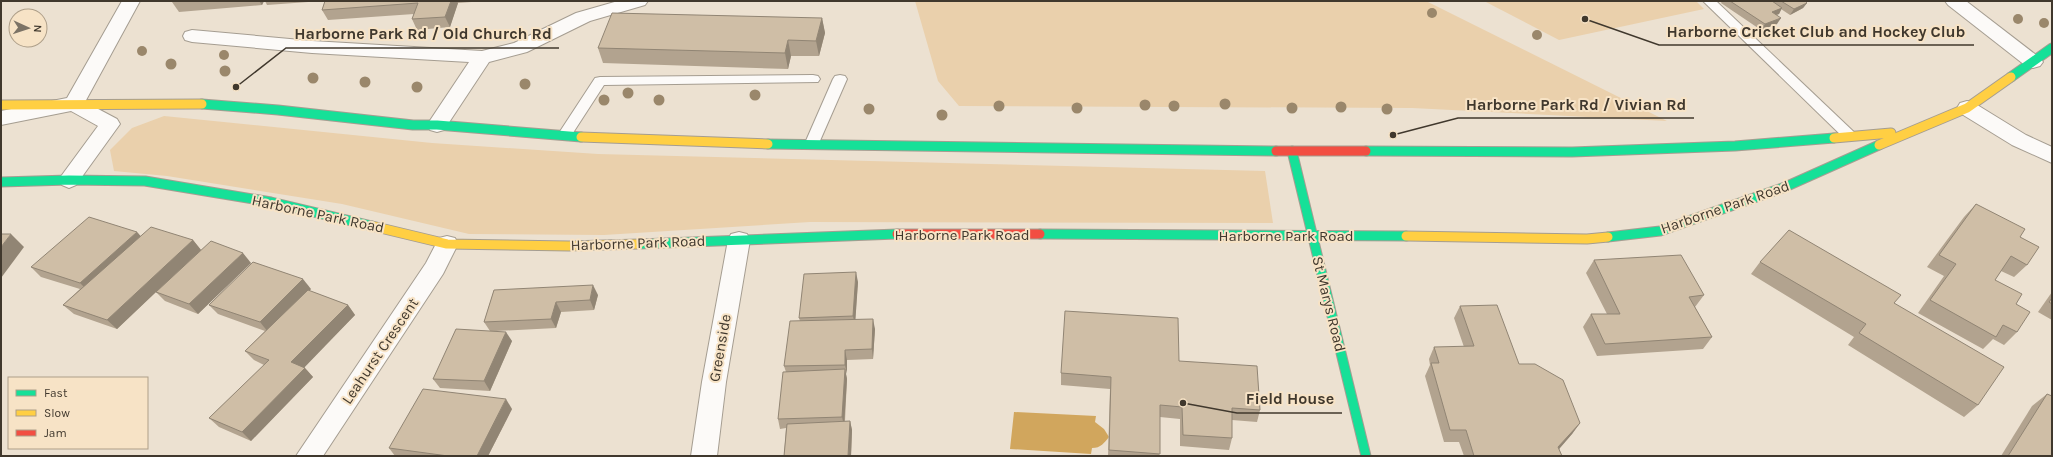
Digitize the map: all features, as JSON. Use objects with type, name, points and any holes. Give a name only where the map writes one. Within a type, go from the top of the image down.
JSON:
[{"type":"main road","name":"Harborne Park Road","points":[[1,182],[69,180],[145,181],[271,202],[447,244],[569,246],[910,234],[1313,235],[1586,239],[1660,231],[1785,188],[1910,131],[1967,108],[2052,48]]},
{"type":"main road","name":"Harborne Park Road","points":[[1,104],[206,104],[278,110],[413,125],[437,125],[564,136],[768,144],[812,143],[1292,151],[1572,152],[1735,146],[1910,131]]},
{"type":"main road","name":"St Marys Road","points":[[1292,151],[1366,456]]},
{"type":"street","points":[[74,104],[131,1]]},
{"type":"street","points":[[192,36],[312,47],[482,57],[520,48],[583,17],[639,1]]},
{"type":"street","points":[[1954,1],[2033,62]]},
{"type":"street","points":[[437,125],[482,57]]},
{"type":"street","points":[[1,118],[15,114],[74,104],[110,124],[69,180]]},
{"type":"street","points":[[1967,108],[2019,140],[2052,156]]},
{"type":"street","name":"Greenside","points":[[704,456],[714,382],[739,240]]},
{"type":"street","name":"Leahurst Crescent","points":[[309,456],[435,268],[447,244]]},
{"type":"lane","points":[[1709,1],[1851,137]]},
{"type":"lane","points":[[812,143],[840,79]]},
{"type":"lane","points":[[564,136],[600,81],[813,80]]},
{"type":"shaded area","points":[[915,1],[1426,1],[1667,121],[1412,108],[959,106],[938,81]]},
{"type":"shaded area","points":[[1484,1],[1696,1],[1704,9],[1559,40]]},
{"type":"shaded area","points":[[164,116],[432,143],[598,154],[1265,171],[1273,223],[810,222],[604,235],[469,234],[342,204],[167,176],[114,171],[110,150],[132,128]]},
{"type":"shaded area","points":[[1014,412],[1096,416],[1095,422],[1104,429],[1109,437],[1100,446],[1092,448],[1091,454],[1010,449]]},
{"type":"building","points":[[325,1],[451,1],[445,17],[412,19],[418,3],[322,10]]},
{"type":"building","points":[[1730,1],[1772,1],[1782,8],[1772,12],[1781,18],[1765,24]]},
{"type":"building","points":[[1781,1],[1805,1],[1807,3],[1794,9]]},
{"type":"building","points":[[612,13],[822,18],[816,41],[788,40],[785,53],[598,48]]},
{"type":"building","points":[[1976,204],[2025,229],[2020,237],[2039,247],[2027,265],[2011,256],[1995,280],[2022,294],[2016,304],[2030,312],[2017,332],[2003,325],[1996,337],[1930,300],[1956,264],[1939,255]]},
{"type":"building","points":[[89,217],[137,232],[80,283],[31,267]]},
{"type":"building","points":[[151,227],[193,240],[107,320],[63,305]]},
{"type":"building","points":[[1789,230],[1901,295],[1894,303],[2004,367],[1978,405],[1859,333],[1866,324],[1760,262]]},
{"type":"building","points":[[1,234],[11,234],[1,247]]},
{"type":"building","points":[[211,241],[243,253],[189,304],[156,292]]},
{"type":"building","points":[[1681,255],[1704,295],[1689,297],[1712,337],[1605,344],[1591,314],[1620,314],[1594,260]]},
{"type":"building","points":[[253,262],[303,279],[260,322],[209,305]]},
{"type":"building","points":[[856,272],[853,316],[799,318],[804,274]]},
{"type":"building","points":[[593,285],[590,300],[556,302],[551,319],[484,322],[494,290]]},
{"type":"building","points":[[308,290],[348,305],[291,362],[305,368],[242,432],[209,418],[269,360],[245,351]]},
{"type":"building","points":[[1497,305],[1519,364],[1535,364],[1563,380],[1580,423],[1558,447],[1562,456],[1474,456],[1466,430],[1450,430],[1431,363],[1439,363],[1434,347],[1474,346],[1460,306]]},
{"type":"building","points":[[1065,311],[1178,318],[1179,361],[1257,366],[1260,410],[1232,408],[1232,438],[1183,435],[1182,407],[1160,405],[1160,454],[1109,450],[1111,377],[1061,373]]},
{"type":"building","points":[[873,319],[872,349],[845,350],[845,365],[784,366],[790,321]]},
{"type":"building","points":[[456,329],[506,332],[484,381],[433,379]]},
{"type":"building","points":[[845,369],[842,417],[778,419],[783,372]]},
{"type":"building","points":[[423,389],[506,399],[477,456],[448,456],[389,448]]},
{"type":"building","points":[[2047,394],[2052,396],[2052,456],[2008,456]]},
{"type":"building","points":[[850,421],[848,456],[784,456],[787,424]]},
{"type":"traffic: fast","points":[[2011,77],[2052,48]]},
{"type":"traffic: fast","points":[[202,104],[278,110],[413,125],[437,125],[581,137]]},
{"type":"traffic: fast","points":[[1366,151],[1572,152],[1735,146],[1834,138]]},
{"type":"traffic: fast","points":[[768,144],[1276,151]]},
{"type":"traffic: fast","points":[[1608,237],[1660,231],[1785,187],[1879,145]]},
{"type":"traffic: fast","points":[[1292,151],[1366,456]]},
{"type":"traffic: fast","points":[[1,182],[69,180],[145,181],[271,202],[372,226]]},
{"type":"traffic: fast","points":[[639,244],[897,234]]},
{"type":"traffic: fast","points":[[1040,234],[1406,236]]},
{"type":"traffic: slow","points":[[1879,145],[1967,108],[2011,77]]},
{"type":"traffic: slow","points":[[1,105],[202,104]]},
{"type":"traffic: slow","points":[[1834,138],[1891,133]]},
{"type":"traffic: slow","points":[[581,137],[768,144]]},
{"type":"traffic: slow","points":[[372,226],[447,244],[569,246],[639,244]]},
{"type":"traffic: slow","points":[[1406,236],[1587,239],[1608,237]]},
{"type":"traffic: jam","points":[[1276,151],[1366,151]]},
{"type":"traffic: jam","points":[[897,234],[1040,234]]},
{"type":"place","name":"Harborne Cricket Club and Hockey Club","points":[[1585,19]]},
{"type":"place","name":"Harborne Park Rd / Old Church Rd","points":[[236,87]]},
{"type":"place","name":"Harborne Park Rd / Vivian Rd","points":[[1393,135]]},
{"type":"place","name":"Field House","points":[[1183,403]]}]
